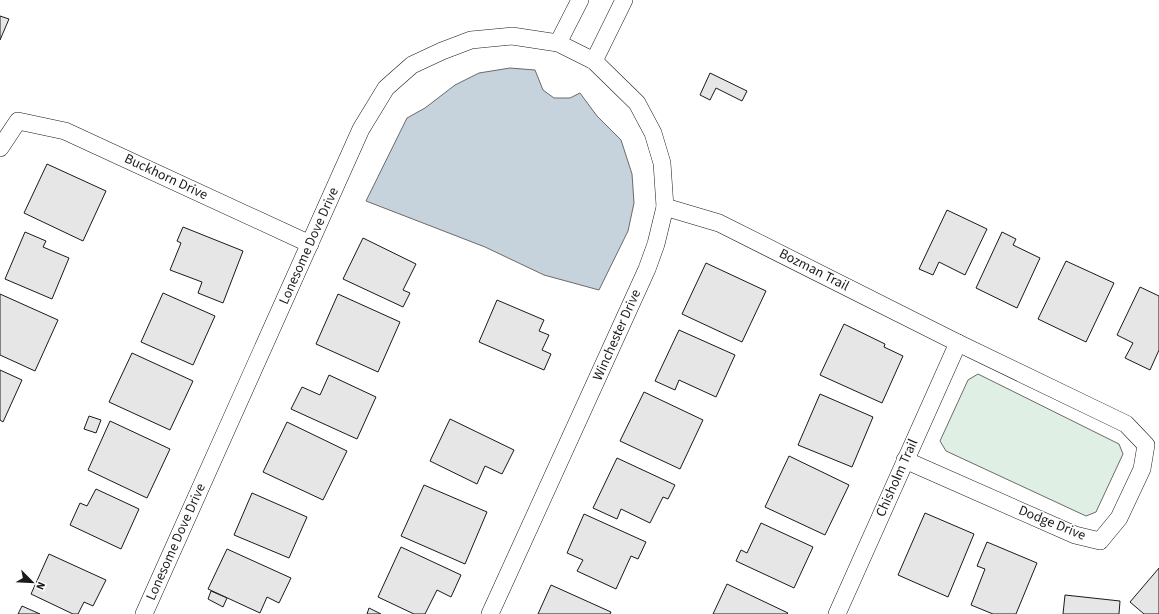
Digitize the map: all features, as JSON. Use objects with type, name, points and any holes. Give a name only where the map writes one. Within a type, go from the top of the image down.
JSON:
[{"type":"street","points":[[558,43],[580,0]]},
{"type":"street","points":[[594,61],[624,0]]},
{"type":"street","name":"Lonesome Dove Drive","points":[[144,614],[361,129],[386,88],[412,65],[471,40],[512,36],[558,43],[594,61]]},
{"type":"street","name":"Winchester Drive","points":[[490,614],[647,269],[656,244],[665,208],[662,163],[653,132],[637,103],[594,61]]},
{"type":"street","name":"Buckhorn Drive","points":[[0,148],[18,121],[65,130],[310,244]]},
{"type":"street","name":"Bozman Trail","points":[[665,208],[718,223],[958,343]]},
{"type":"street","name":"Dodge Drive","points":[[906,460],[1074,535],[1100,541],[1119,518],[1142,469],[1146,445],[1126,424],[958,343]]},
{"type":"street","name":"Chisholm Trail","points":[[837,614],[958,343]]},
{"type":"green space","points":[[978,374],[1119,444],[1123,454],[1096,512],[1086,516],[946,451],[940,441],[968,380]]},
{"type":"shaded area","points":[[510,68],[535,70],[543,90],[554,98],[570,98],[580,93],[597,116],[621,140],[632,174],[634,203],[628,231],[599,290],[544,275],[485,247],[366,201],[407,118],[425,108],[455,85],[479,73]]},
{"type":"building","points":[[0,16],[9,19],[0,40]]},
{"type":"building","points":[[710,73],[747,91],[742,101],[716,88],[710,100],[700,95]]},
{"type":"building","points":[[47,164],[106,191],[83,241],[24,213]]},
{"type":"building","points":[[947,210],[987,229],[965,275],[939,262],[933,275],[919,269]]},
{"type":"building","points":[[183,227],[243,251],[223,303],[198,293],[202,282],[170,270],[181,243],[177,241]]},
{"type":"building","points":[[25,232],[46,241],[43,247],[69,258],[52,299],[5,279]]},
{"type":"building","points":[[1002,232],[1016,239],[1013,245],[1040,258],[1017,308],[976,288]]},
{"type":"building","points":[[363,238],[416,264],[403,290],[410,293],[403,307],[343,279]]},
{"type":"building","points":[[1066,261],[1114,283],[1086,342],[1038,319]]},
{"type":"building","points":[[706,263],[766,291],[742,342],[682,314]]},
{"type":"building","points":[[1140,287],[1159,296],[1159,350],[1150,370],[1125,358],[1133,343],[1117,335]]},
{"type":"building","points":[[163,293],[215,316],[193,365],[141,342]]},
{"type":"building","points":[[0,294],[58,320],[35,371],[0,355]]},
{"type":"building","points":[[338,294],[400,322],[378,372],[316,344]]},
{"type":"building","points":[[497,300],[544,320],[539,331],[549,335],[542,350],[551,354],[544,370],[479,342]]},
{"type":"building","points":[[844,324],[885,344],[884,347],[903,356],[882,403],[820,375]]},
{"type":"building","points":[[679,330],[735,355],[716,397],[679,380],[675,390],[655,381]]},
{"type":"building","points":[[132,353],[193,381],[170,430],[109,402]]},
{"type":"building","points":[[0,370],[22,380],[3,422],[0,420]]},
{"type":"building","points":[[329,375],[376,397],[357,439],[291,409],[302,387],[320,395]]},
{"type":"building","points":[[644,392],[703,420],[680,469],[620,441]]},
{"type":"building","points":[[820,394],[873,417],[852,467],[798,445]]},
{"type":"building","points":[[89,416],[101,420],[96,433],[84,429]]},
{"type":"building","points":[[450,419],[514,450],[502,474],[485,466],[477,484],[430,461]]},
{"type":"building","points":[[110,421],[170,449],[147,498],[88,470]]},
{"type":"building","points":[[287,422],[347,451],[323,500],[263,472]]},
{"type":"building","points":[[789,456],[849,485],[825,535],[765,507]]},
{"type":"building","points":[[617,458],[675,485],[668,499],[663,497],[650,523],[621,509],[617,519],[593,508]]},
{"type":"building","points":[[424,485],[487,512],[465,564],[401,536]]},
{"type":"building","points":[[96,489],[139,509],[121,549],[70,525],[80,503],[87,506]]},
{"type":"building","points":[[252,493],[307,517],[289,558],[234,535]]},
{"type":"building","points":[[925,513],[974,534],[948,597],[898,575]]},
{"type":"building","points":[[584,514],[646,542],[638,559],[631,556],[616,589],[577,571],[583,560],[567,553]]},
{"type":"building","points":[[761,523],[813,547],[794,588],[736,561],[741,550],[747,553]]},
{"type":"building","points":[[987,542],[1037,563],[1016,614],[993,614],[971,605],[985,569],[977,566]]},
{"type":"building","points":[[401,547],[461,575],[451,597],[437,590],[425,614],[414,614],[378,597]]},
{"type":"building","points":[[227,549],[291,578],[279,603],[267,597],[260,613],[208,589]]},
{"type":"building","points":[[49,554],[106,580],[93,606],[84,602],[78,614],[73,614],[31,594]]},
{"type":"building","points":[[1159,568],[1159,614],[1144,614],[1130,602]]},
{"type":"building","points":[[727,584],[788,613],[713,614]]},
{"type":"building","points":[[551,585],[611,612],[610,614],[538,614]]},
{"type":"building","points":[[211,591],[227,598],[223,607],[208,599]]},
{"type":"building","points":[[1065,595],[1120,601],[1119,614],[1063,614]]},
{"type":"building","points":[[22,606],[40,614],[18,614]]},
{"type":"building","points":[[369,608],[381,614],[367,614]]}]
